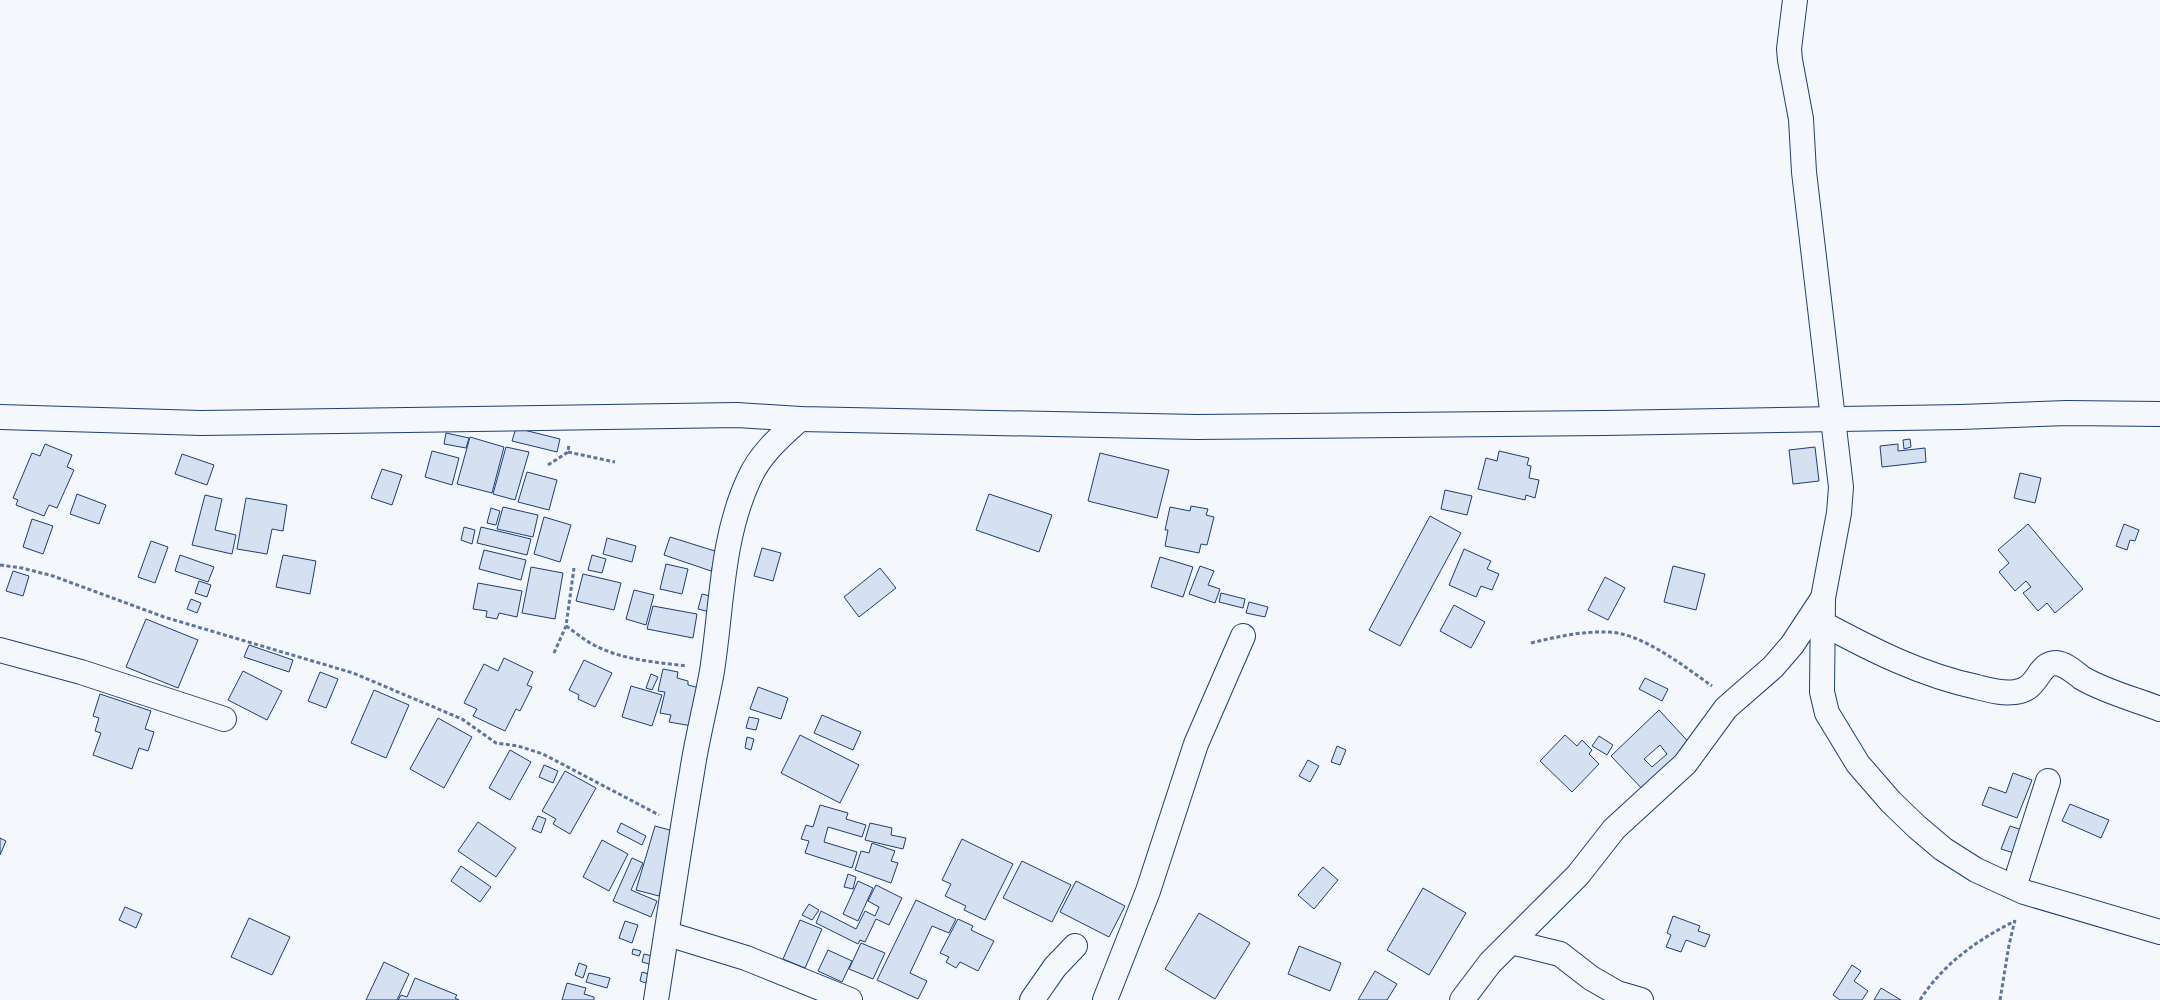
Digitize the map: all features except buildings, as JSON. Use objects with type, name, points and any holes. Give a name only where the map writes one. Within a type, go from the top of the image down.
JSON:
[{"type":"street","points":[[1795,0],[1789,49],[1790,60],[1801,118],[1805,182],[1841,487],[1839,513],[1823,598],[1822,692],[1827,713],[1858,764],[1891,802],[1943,849],[1976,870],[2019,889],[2160,932]]},
{"type":"street","points":[[0,417],[201,422],[737,415],[800,419],[1197,426],[1833,420],[2067,412],[2160,414]]},
{"type":"street","points":[[656,1000],[668,934],[692,771],[712,670],[723,578],[732,525],[749,478],[760,458],[776,440],[800,419]]},
{"type":"street","points":[[1462,1000],[1490,963],[1578,875],[1614,829],[1685,764],[1717,719],[1773,667],[1792,644],[1823,598]]},
{"type":"street","points":[[1822,623],[1914,669],[1954,682],[1998,692],[2020,691],[2031,686],[2040,671],[2054,663],[2062,664],[2093,684],[2160,709]]},
{"type":"street","points":[[1105,1000],[1148,891],[1196,744],[1243,636]]},
{"type":"street","points":[[0,650],[81,672],[224,719]]},
{"type":"street","points":[[2019,889],[2048,781]]},
{"type":"street","points":[[668,934],[746,958],[850,1000]]},
{"type":"street","points":[[1511,942],[1560,954],[1591,978],[1617,993],[1641,1000]]},
{"type":"street","points":[[1032,1000],[1055,967],[1075,946]]},
{"type":"path","points":[[568,452],[615,462]]},
{"type":"path","points":[[0,565],[22,568],[53,576],[164,617],[352,673],[462,719],[496,744],[518,746],[543,754],[683,828]]},
{"type":"path","points":[[554,653],[566,626],[574,568]]},
{"type":"path","points":[[566,626],[593,644],[616,654],[646,661],[712,670]]},
{"type":"path","points":[[1531,643],[1568,635],[1609,632],[1630,637],[1672,657],[1718,690],[1738,698]]},
{"type":"path","points":[[2000,1000],[2019,889]]},
{"type":"path","points":[[1920,1000],[1935,980],[1960,955],[1994,931],[2015,921]]}]
